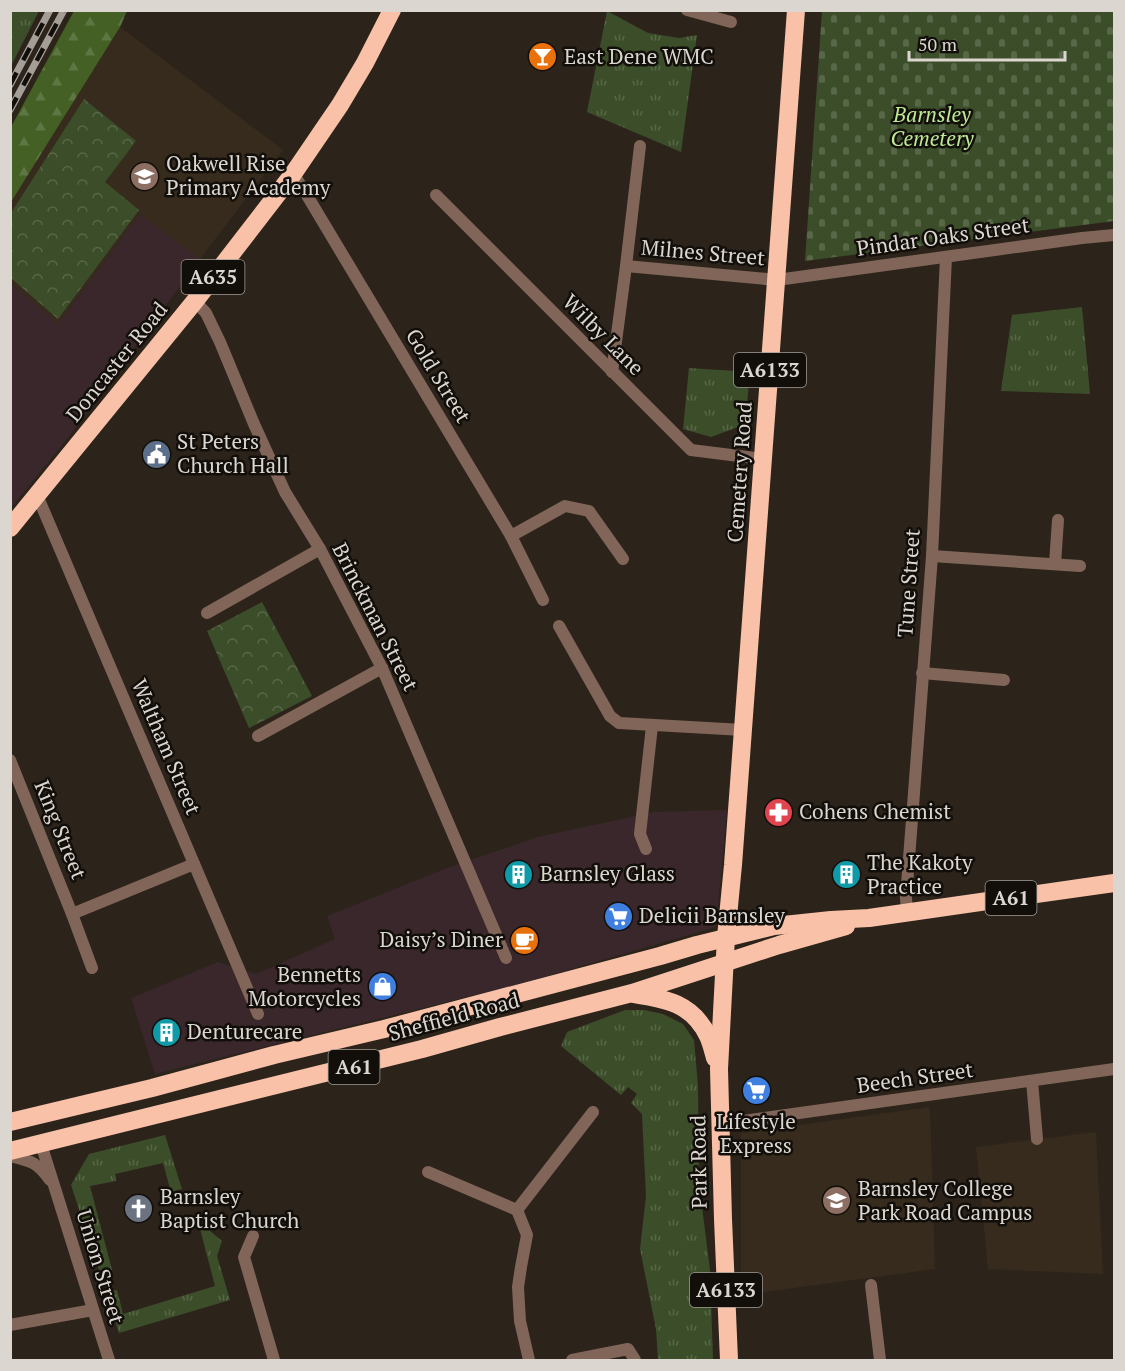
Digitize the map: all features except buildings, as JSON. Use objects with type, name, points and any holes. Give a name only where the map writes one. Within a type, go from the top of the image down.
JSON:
[{"type":"highway","name":"Doncaster Road","points":[[10,528],[195,301],[293,174],[340,105],[392,10]]},
{"type":"highway","name":"Cemetery Road","points":[[726,937],[734,865],[796,10]]},
{"type":"highway","name":"Sheffield Road","points":[[10,1122],[384,1029],[774,926],[869,918],[1114,883]]},
{"type":"highway","name":"Sheffield Road","points":[[10,1153],[422,1049],[632,993],[869,918]]},
{"type":"highway","name":"A6133","points":[[725,963],[726,937]]},
{"type":"highway","name":"Park Road","points":[[725,963],[719,1069],[729,1360]]},
{"type":"highway","name":"A6133","points":[[632,993],[656,997],[687,1009],[708,1035],[719,1069]]},
{"type":"highway","points":[[10,1108],[31,1117],[41,1144]]},
{"type":"street","points":[[687,10],[731,22]]},
{"type":"street","points":[[612,372],[640,146]]},
{"type":"street","name":"Gold Street","points":[[293,174],[511,536],[543,600]]},
{"type":"street","name":"Wilby Lane","points":[[436,195],[691,450],[763,459]]},
{"type":"street","name":"Pindar Oaks Street","points":[[777,280],[1114,235]]},
{"type":"street","name":"Tune Street","points":[[907,912],[906,898],[932,556],[946,257]]},
{"type":"street","name":"Milnes Street","points":[[626,266],[777,280]]},
{"type":"street","name":"Brinckman Street","points":[[195,301],[206,314],[220,342],[285,492],[320,549],[382,668],[506,958]]},
{"type":"street","name":"Waltham Street","points":[[38,495],[258,1014]]},
{"type":"street","points":[[511,536],[565,506],[589,511],[623,559]]},
{"type":"street","points":[[1055,564],[1058,520]]},
{"type":"street","points":[[207,613],[320,549]]},
{"type":"street","points":[[932,556],[1080,566]]},
{"type":"street","points":[[559,626],[610,716],[619,723],[743,730]]},
{"type":"street","points":[[258,736],[382,668]]},
{"type":"street","points":[[922,673],[1004,680]]},
{"type":"street","points":[[646,849],[640,834],[652,726]]},
{"type":"street","name":"King Street","points":[[10,760],[92,968]]},
{"type":"street","name":"King Street","points":[[72,914],[194,864]]},
{"type":"street","name":"Beech Street","points":[[721,1124],[1114,1069]]},
{"type":"street","points":[[1032,1081],[1037,1139]]},
{"type":"street","points":[[517,1210],[593,1112]]},
{"type":"street","name":"Union Street","points":[[41,1144],[109,1360]]},
{"type":"street","name":"Union Street","points":[[10,1153],[33,1161],[54,1186]]},
{"type":"street","points":[[428,1172],[517,1210],[527,1235],[518,1287],[520,1321],[529,1360]]},
{"type":"street","points":[[253,1236],[244,1257],[274,1360]]},
{"type":"street","points":[[872,1285],[880,1360]]},
{"type":"street","points":[[10,1325],[93,1310]]},
{"type":"street","points":[[572,1360],[628,1349],[635,1360]]},
{"type":"shaded area","name":"Oakwell Rise Primary Academy","points":[[120,27],[283,150],[200,259],[140,214],[58,324],[11,284],[10,202]]},
{"type":"shaded area","points":[[140,214],[200,259],[70,435],[11,508],[11,284],[58,324]]},
{"type":"shaded area","points":[[727,810],[716,927],[520,984],[155,1074],[131,998],[218,962],[256,974],[335,939],[327,916],[447,868],[538,837],[654,812]]},
{"type":"shaded area","name":"Barnsley College Park Road Campus","points":[[930,1107],[935,1269],[741,1295],[741,1133]]},
{"type":"shaded area","points":[[1096,1132],[1103,1274],[988,1269],[976,1147]]},
{"type":"green space","points":[[10,11],[39,11],[11,66]]},
{"type":"green space","points":[[74,11],[127,11],[120,27],[11,202],[11,127]]},
{"type":"green space","points":[[607,11],[648,33],[679,38],[697,35],[681,152],[587,112]]},
{"type":"green space","name":"Barnsley Cemetery","points":[[822,11],[1114,11],[1114,221],[805,261]]},
{"type":"green space","points":[[84,99],[136,141],[105,182],[139,210],[58,319],[11,278],[11,213]]},
{"type":"green space","points":[[1082,307],[1090,394],[1001,391],[1012,315]]},
{"type":"green space","points":[[689,368],[750,372],[746,414],[738,427],[711,437],[683,429]]},
{"type":"green space","points":[[262,602],[312,696],[249,728],[207,631]]},
{"type":"green space","points":[[625,1010],[644,1010],[663,1014],[683,1024],[694,1040],[698,1086],[699,1183],[710,1270],[713,1360],[658,1360],[656,1329],[640,1249],[646,1196],[642,1114],[631,1103],[637,1094],[628,1087],[621,1095],[561,1046],[567,1032]]},
{"type":"green space","points":[[165,1135],[182,1189],[171,1192],[163,1163],[115,1174],[116,1181],[90,1186],[112,1270],[100,1273],[71,1185],[89,1154]]},
{"type":"green space","points":[[198,1221],[222,1241],[217,1256],[230,1300],[119,1333],[106,1292],[117,1290],[123,1314],[215,1286]]},
{"type":"railway","points":[[10,85],[50,10]]},
{"type":"railway","points":[[10,110],[64,10]]},
{"type":"place","name":"East Dene WMC","points":[[543,57]]},
{"type":"place","name":"Oakwell Rise Primary Academy","points":[[145,176]]},
{"type":"place","name":"St Peters Church Hall","points":[[156,454]]},
{"type":"place","name":"Cohens Chemist","points":[[778,812]]},
{"type":"place","name":"Barnsley Glass","points":[[519,874]]},
{"type":"place","name":"The Kakoty Practice","points":[[846,875]]},
{"type":"place","name":"Delicii Barnsley","points":[[618,916]]},
{"type":"place","name":"Daisy’s Diner","points":[[524,940]]},
{"type":"place","name":"Bennetts Motorcycles","points":[[382,987]]},
{"type":"place","name":"Denturecare","points":[[166,1032]]},
{"type":"place","name":"Lifestyle Express","points":[[756,1091]]},
{"type":"place","name":"Barnsley College Park Road Campus","points":[[837,1201]]},
{"type":"place","name":"Barnsley Baptist Church","points":[[139,1209]]}]
